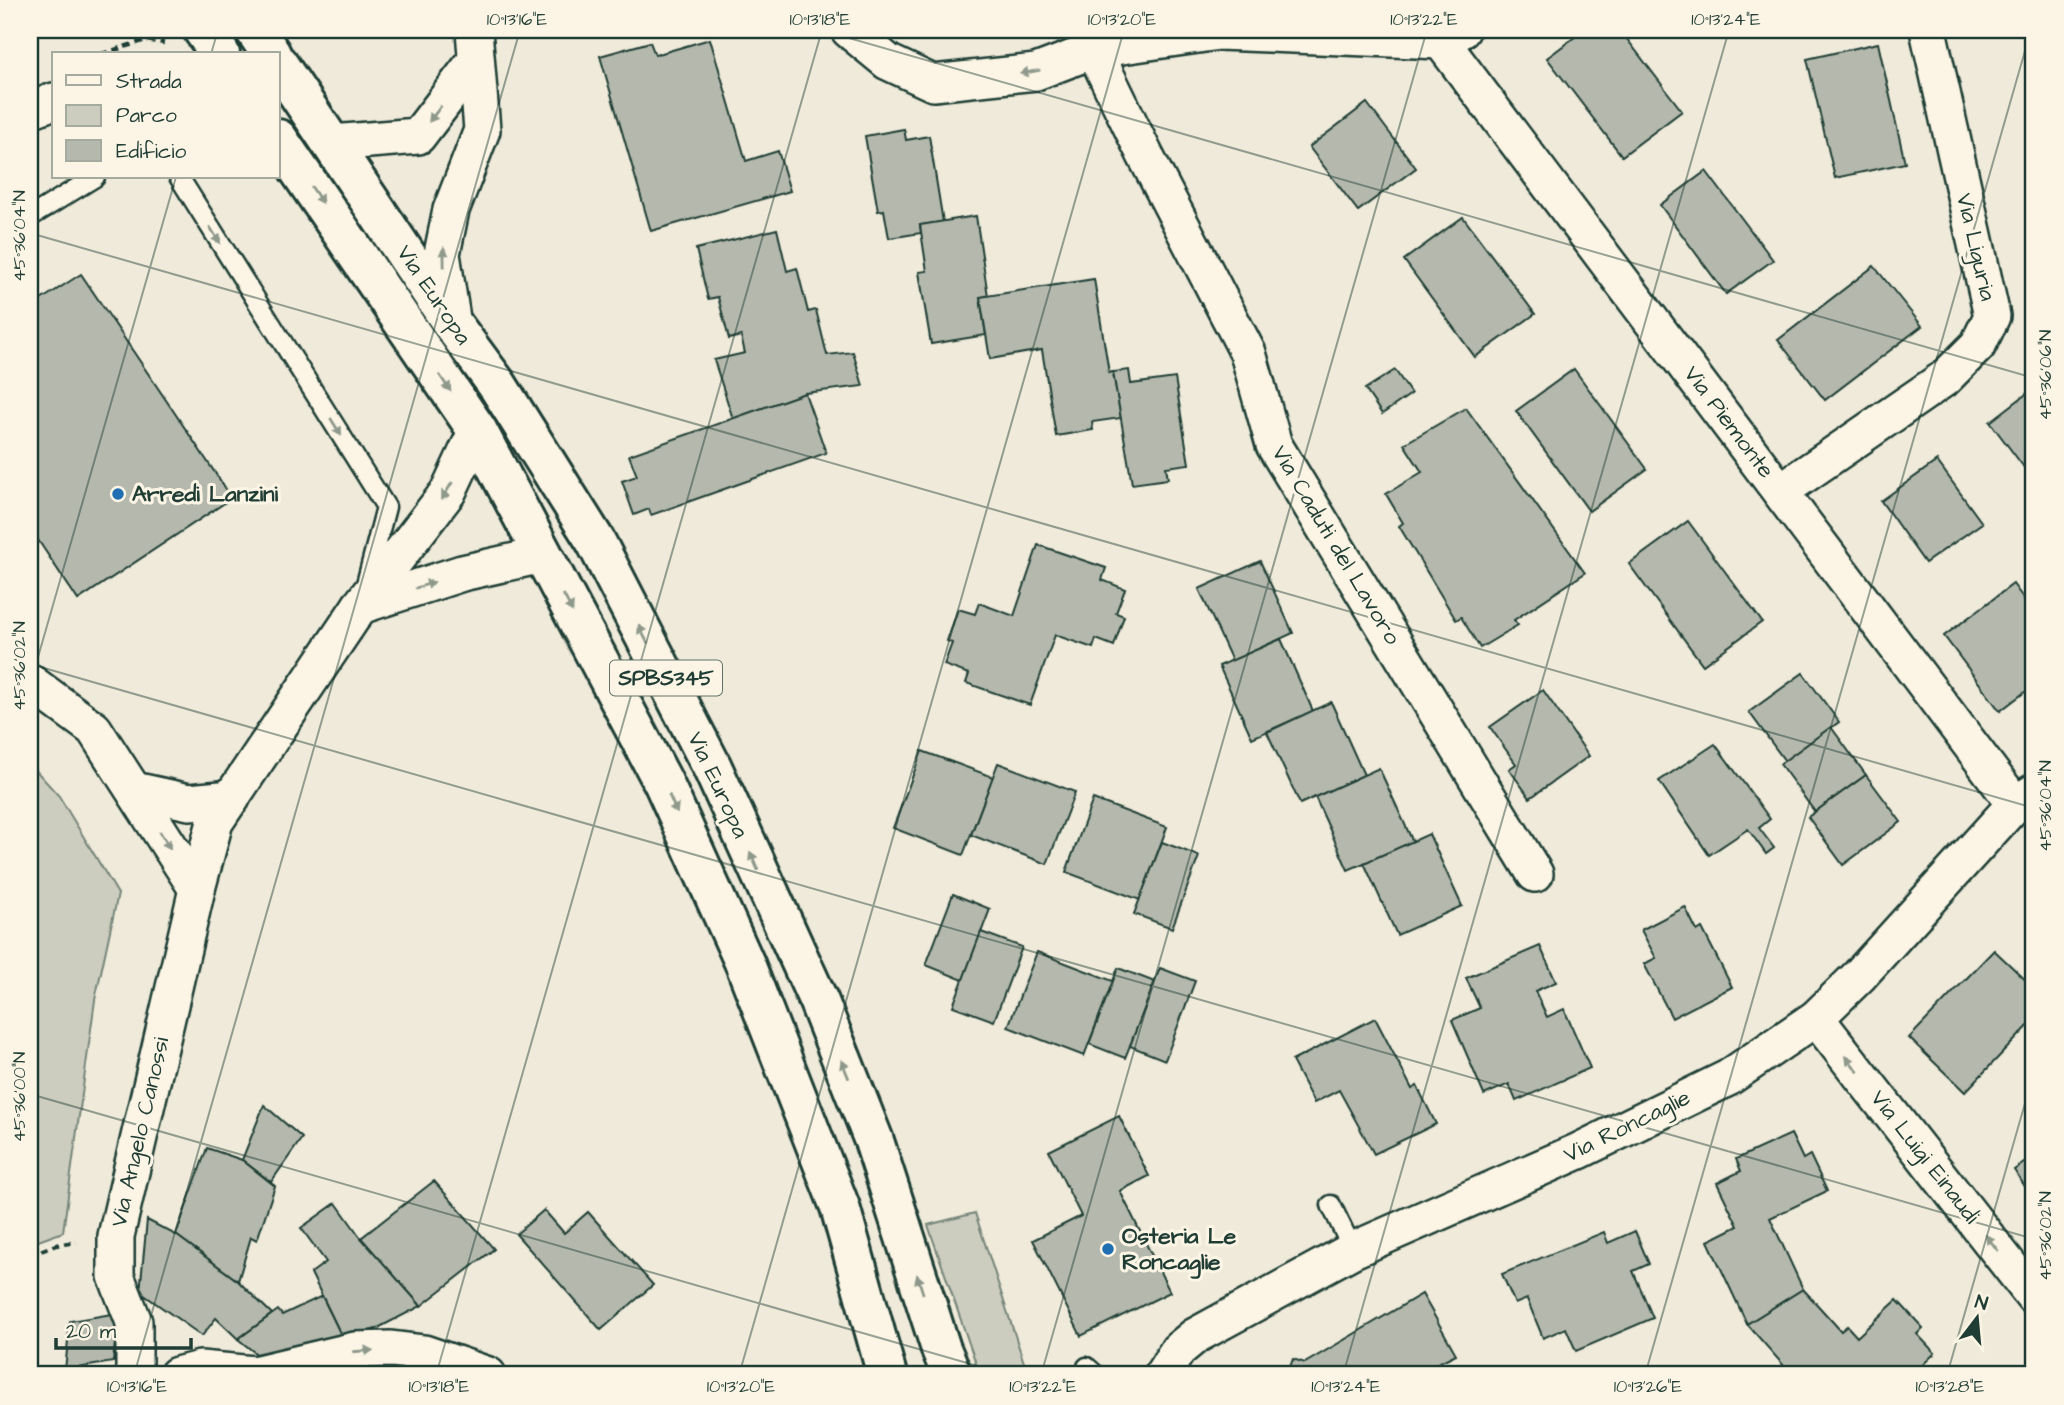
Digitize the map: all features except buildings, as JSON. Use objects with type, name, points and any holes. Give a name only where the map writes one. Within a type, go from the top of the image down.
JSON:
[{"type":"main road","points":[[255,30],[270,52]]},
{"type":"main road","points":[[186,37],[216,52]]},
{"type":"main road","name":"Via Europa","points":[[280,67],[453,325],[498,386],[596,542],[712,767],[819,1002],[874,1141],[941,1349],[952,1375]]},
{"type":"main road","name":"Via Europa","points":[[280,142],[477,430],[663,782],[745,964],[840,1208],[887,1375]]},
{"type":"street","points":[[849,30],[888,62],[933,83],[1036,72],[1094,50],[1219,32],[1452,35]]},
{"type":"street","name":"Via Liguria","points":[[1781,491],[1945,378],[1978,345],[1992,316],[1928,30]]},
{"type":"street","name":"Via Piemonte","points":[[1452,35],[1781,491],[2025,798]]},
{"type":"street","points":[[332,143],[418,136],[475,45]]},
{"type":"street","points":[[453,325],[442,254],[452,209],[482,130],[475,45]]},
{"type":"street","name":"Via Caduti del Lavoro","points":[[1094,50],[1154,151],[1255,348],[1274,445],[1535,874]]},
{"type":"street","points":[[30,110],[52,102]]},
{"type":"street","name":"Via Angelo Canossi","points":[[134,1375],[134,1322],[116,1276],[116,1236],[215,822],[360,606],[448,492],[477,430]]},
{"type":"street","points":[[360,606],[461,573],[542,555]]},
{"type":"street","points":[[30,682],[94,729],[197,889]]},
{"type":"street","points":[[134,790],[189,802],[232,798]]},
{"type":"street","name":"Via Roncaglie","points":[[1162,1375],[1178,1350],[1195,1336],[1353,1250],[1579,1150],[1728,1078],[1816,1018],[1859,976],[2025,798]]},
{"type":"street","name":"Via Luigi Einaudi","points":[[1816,1018],[2034,1297]]},
{"type":"street","points":[[177,1375],[200,1369],[254,1374],[355,1350],[391,1349],[424,1353],[488,1375]]},
{"type":"lane","points":[[30,217],[92,178]]},
{"type":"lane","points":[[180,178],[386,507],[360,606]]},
{"type":"lane","points":[[1331,1205],[1353,1250]]},
{"type":"path","points":[[30,53],[37,30]]},
{"type":"path","points":[[108,52],[146,40],[186,37]]},
{"type":"green space","points":[[30,764],[59,796],[118,894],[95,1000],[63,1232],[30,1244]]},
{"type":"green space","points":[[975,1213],[1028,1375],[980,1375],[928,1225]]},
{"type":"place","name":"Arredi Lanzini","points":[[118,494]]},
{"type":"place","name":"Osteria Le Roncaglie","points":[[1108,1249]]}]
